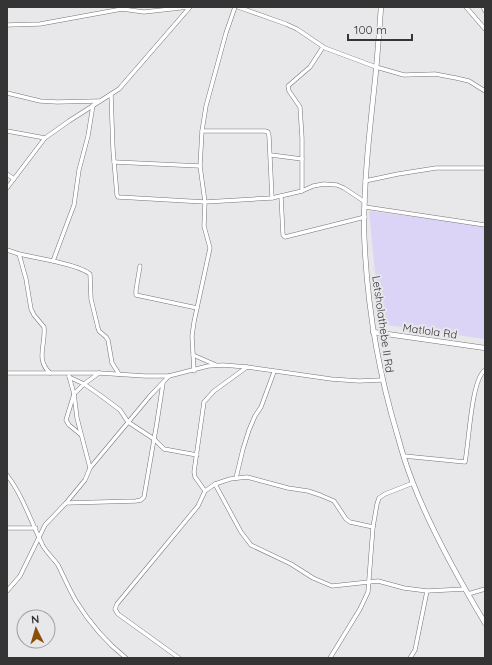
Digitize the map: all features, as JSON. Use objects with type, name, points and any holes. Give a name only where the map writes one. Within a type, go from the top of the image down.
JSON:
[{"type":"street","points":[[7,25],[40,24],[122,9],[144,12],[190,7]]},
{"type":"street","points":[[7,188],[45,138],[92,105],[111,94],[126,82],[190,7]]},
{"type":"street","points":[[194,371],[192,336],[210,248],[204,226],[205,202],[200,166],[202,131],[208,99],[226,33],[235,7]]},
{"type":"street","points":[[238,7],[292,27],[323,47],[376,67],[404,75],[435,74],[456,78],[469,81],[485,91]]},
{"type":"street","name":"Letsholathebe II Rd","points":[[381,7],[365,181],[367,277],[373,332],[382,380],[413,483],[436,536],[485,623]]},
{"type":"street","points":[[466,7],[485,29]]},
{"type":"street","points":[[483,7],[485,11]]},
{"type":"street","points":[[302,191],[302,127],[300,108],[290,94],[288,86],[310,67],[323,47]]},
{"type":"street","points":[[7,93],[57,102],[99,101]]},
{"type":"street","points":[[111,94],[114,162],[118,197],[205,202],[272,198],[302,191],[319,184],[337,185],[344,188],[365,205],[485,224]]},
{"type":"street","points":[[53,261],[74,205],[88,136],[92,105]]},
{"type":"street","points":[[7,131],[45,138]]},
{"type":"street","points":[[202,131],[266,131],[269,136],[271,155],[272,198]]},
{"type":"street","points":[[271,155],[302,159]]},
{"type":"street","points":[[114,162],[200,166]]},
{"type":"street","points":[[365,181],[436,168],[479,168],[485,166]]},
{"type":"street","points":[[7,174],[14,179]]},
{"type":"street","points":[[281,196],[283,235],[285,237],[365,217]]},
{"type":"street","points":[[7,250],[73,266],[90,274],[91,299],[98,328],[108,340],[112,363],[119,374]]},
{"type":"street","points":[[19,254],[26,278],[31,309],[44,327],[42,361],[45,368],[50,373]]},
{"type":"street","points":[[140,266],[136,295],[197,308]]},
{"type":"street","name":"Matlola Rd","points":[[373,332],[485,348]]},
{"type":"street","points":[[193,354],[218,366]]},
{"type":"street","points":[[7,373],[50,373],[69,375],[99,373],[169,376],[194,371],[208,366],[218,366],[247,367],[331,379],[359,381],[382,380]]},
{"type":"street","points":[[205,491],[195,475],[204,402],[214,391],[247,367]]},
{"type":"street","points":[[404,456],[465,462],[474,396],[481,374],[485,370]]},
{"type":"street","points":[[236,478],[249,430],[261,407],[274,372]]},
{"type":"street","points":[[80,434],[69,425],[66,420],[74,394],[84,384],[99,373]]},
{"type":"street","points":[[69,375],[120,410],[128,422],[154,439],[164,449],[197,455]]},
{"type":"street","points":[[69,375],[74,394],[76,418],[90,468]]},
{"type":"street","points":[[7,591],[20,576],[45,525],[85,480],[90,468],[128,422],[169,376]]},
{"type":"street","points":[[66,503],[141,500],[144,497],[163,382]]},
{"type":"street","points":[[7,475],[36,528],[44,547],[57,565],[76,601],[95,627],[126,658]]},
{"type":"street","points":[[179,658],[118,614],[115,609],[117,604],[198,506],[205,491],[215,484],[236,478],[247,477],[320,495],[334,501],[350,522],[373,527]]},
{"type":"street","points":[[330,658],[360,609],[368,592],[373,527],[379,498],[385,494],[413,483]]},
{"type":"street","points":[[215,484],[241,532],[251,545],[291,564],[313,578],[332,586],[378,581],[404,588],[427,591],[465,589]]},
{"type":"street","points":[[7,528],[36,528]]},
{"type":"street","points":[[468,594],[485,589]]},
{"type":"street","points":[[410,658],[415,650],[427,591]]},
{"type":"shaded area","points":[[369,211],[485,226],[485,339],[380,324]]}]
